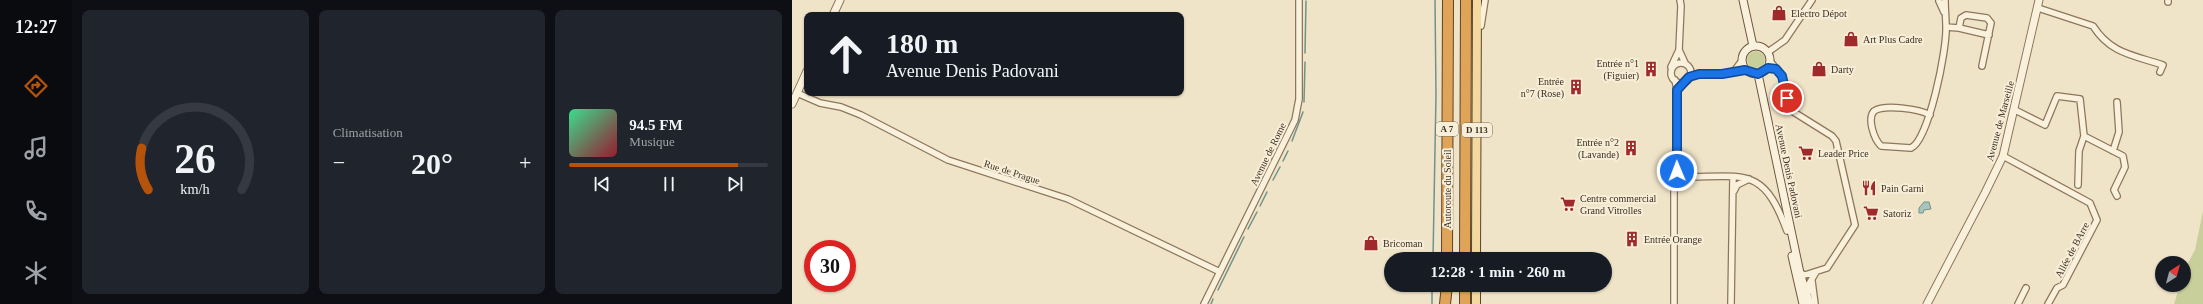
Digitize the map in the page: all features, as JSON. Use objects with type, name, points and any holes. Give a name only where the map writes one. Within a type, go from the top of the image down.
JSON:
[{"type":"highway","name":"Autoroute du Soleil","points":[[1447,252],[1448,0]]},
{"type":"highway","name":"Autoroute du Soleil","points":[[1465,252],[1466,0]]},
{"type":"highway","points":[[1446,304],[1447,292]]},
{"type":"highway","points":[[1465,292],[1465,304]]},
{"type":"main road","points":[[834,12],[840,0]]},
{"type":"main road","name":"D 113","points":[[1476,252],[1477,0]]},
{"type":"main road","points":[[1743,0],[1752,46]]},
{"type":"main road","name":"Avenue de Marseille","points":[[1926,304],[1985,194],[2003,156],[2015,110],[2039,0]]},
{"type":"main road","points":[[1752,46],[1761,46],[1768,52],[1770,61],[1768,68],[1758,74],[1745,70],[1741,62],[1745,50],[1752,46]]},
{"type":"main road","name":"Avenue Denis Padovani","points":[[1758,74],[1800,273],[1810,304]]},
{"type":"main road","points":[[792,104],[804,78]]},
{"type":"main road","name":"Avenue Denis Padovani","points":[[1787,231],[1803,304]]},
{"type":"main road","name":"Avenue Denis Padovani","points":[[1800,273],[1801,292]]},
{"type":"main road","points":[[1476,292],[1476,304]]},
{"type":"street","name":"Avenue de Rome","points":[[1204,304],[1295,120],[1298,99],[1299,0]]},
{"type":"street","points":[[1477,100],[1481,17],[1486,0]]},
{"type":"street","points":[[1670,71],[1680,50],[1682,6],[1680,0]]},
{"type":"street","points":[[1768,52],[1785,40],[1812,0]]},
{"type":"street","points":[[1930,115],[1921,110],[1882,108],[1874,111],[1871,118],[1876,138],[1881,146],[1911,148],[1918,142],[1930,115],[1943,57],[1946,28],[1941,0]]},
{"type":"street","points":[[2038,8],[2093,26],[2100,38],[2114,50],[2163,65],[2160,72]]},
{"type":"street","points":[[1959,28],[1963,16],[1987,18],[1991,23],[1982,66]]},
{"type":"street","points":[[1946,28],[1959,28],[1989,35]]},
{"type":"street","points":[[1680,50],[1687,65],[1690,74],[1689,77]]},
{"type":"street","points":[[1770,61],[1782,76],[1788,104],[1792,111],[1832,136],[1836,141],[1855,225],[1828,267],[1804,275],[1800,273]]},
{"type":"street","points":[[1735,70],[1741,62]]},
{"type":"street","points":[[1670,71],[1675,65],[1687,65],[1699,74]]},
{"type":"street","points":[[1768,68],[1776,69]]},
{"type":"street","points":[[1677,90],[1689,77],[1699,74],[1722,74],[1735,70],[1745,70]]},
{"type":"street","points":[[1670,71],[1675,80],[1677,90],[1677,171],[1674,186],[1674,304]]},
{"type":"street","points":[[1675,80],[1683,82]]},
{"type":"street","name":"Rue de Prague","points":[[797,93],[820,103],[841,107],[861,115],[948,160],[1068,199],[1220,272]]},
{"type":"street","points":[[2015,110],[2045,124],[2057,96],[2080,99],[2084,136],[2079,151],[2078,185]]},
{"type":"street","points":[[2113,151],[2119,132],[2117,102]]},
{"type":"street","points":[[2084,136],[2123,156],[2125,167],[2114,190],[2117,196]]},
{"type":"street","name":"Allée de BArre","points":[[2003,156],[2090,203],[2098,220],[2063,285],[2057,288],[2048,304]]},
{"type":"street","points":[[1677,171],[1682,177],[1733,177],[1751,179],[1766,189],[1774,200],[1787,231]]},
{"type":"street","points":[[1731,304],[1733,177]]},
{"type":"street","points":[[1733,193],[1737,186],[1751,179]]},
{"type":"street","points":[[1808,296],[1808,289],[1816,272]]},
{"type":"street","points":[[1812,278],[1815,304]]},
{"type":"street","points":[[2018,304],[2026,288]]},
{"type":"green space","points":[[1756,51],[1762,54],[1765,60],[1762,66],[1756,69],[1750,66],[1747,60],[1750,54]]},
{"type":"green space","points":[[2203,211],[2203,304],[2174,304],[2178,292],[2191,292],[2191,257],[2195,250]]},
{"type":"water","points":[[1924,202],[1929,202],[1931,209],[1924,210],[1923,213],[1919,213],[1919,208]]},
{"type":"waterway","points":[[1433,252],[1436,95],[1435,0]]},
{"type":"waterway","points":[[1305,53],[1306,1]]},
{"type":"waterway","points":[[1304,102],[1305,62]]},
{"type":"waterway","points":[[1292,141],[1303,112]]},
{"type":"waterway","points":[[1283,161],[1288,151]]},
{"type":"waterway","points":[[1273,180],[1280,167]]},
{"type":"waterway","points":[[1260,206],[1267,192]]},
{"type":"waterway","points":[[1248,229],[1257,212]]},
{"type":"waterway","points":[[1218,290],[1244,237]]},
{"type":"waterway","points":[[1432,292],[1432,304]]},
{"type":"waterway","points":[[1211,304],[1213,299]]},
{"type":"place","name":"Electro Dépot","points":[[1779,13]]},
{"type":"place","name":"Art Plus Cadre","points":[[1851,39]]},
{"type":"place","name":"Entrée n°1 (Figuier)","points":[[1651,69]]},
{"type":"place","name":"Darty","points":[[1819,69]]},
{"type":"place","name":"Entrée n°7 (Rose)","points":[[1576,87]]},
{"type":"place","name":"Entrée n°2 (Lavande)","points":[[1631,148]]},
{"type":"place","name":"Leader Price","points":[[1806,153]]},
{"type":"place","name":"Pain Garni","points":[[1869,188]]},
{"type":"place","name":"Centre commercial Grand Vitrolles","points":[[1568,204]]},
{"type":"place","name":"Satoriz","points":[[1871,213]]},
{"type":"place","name":"Entrée Orange","points":[[1632,239]]},
{"type":"place","name":"Bricoman","points":[[1371,243]]},
{"type":"route","points":[[1677,171],[1677,90],[1689,77],[1699,74],[1729,73],[1735,70],[1745,70],[1749,73],[1758,74],[1762,73],[1768,68],[1776,69],[1782,76],[1787,98]]}]
